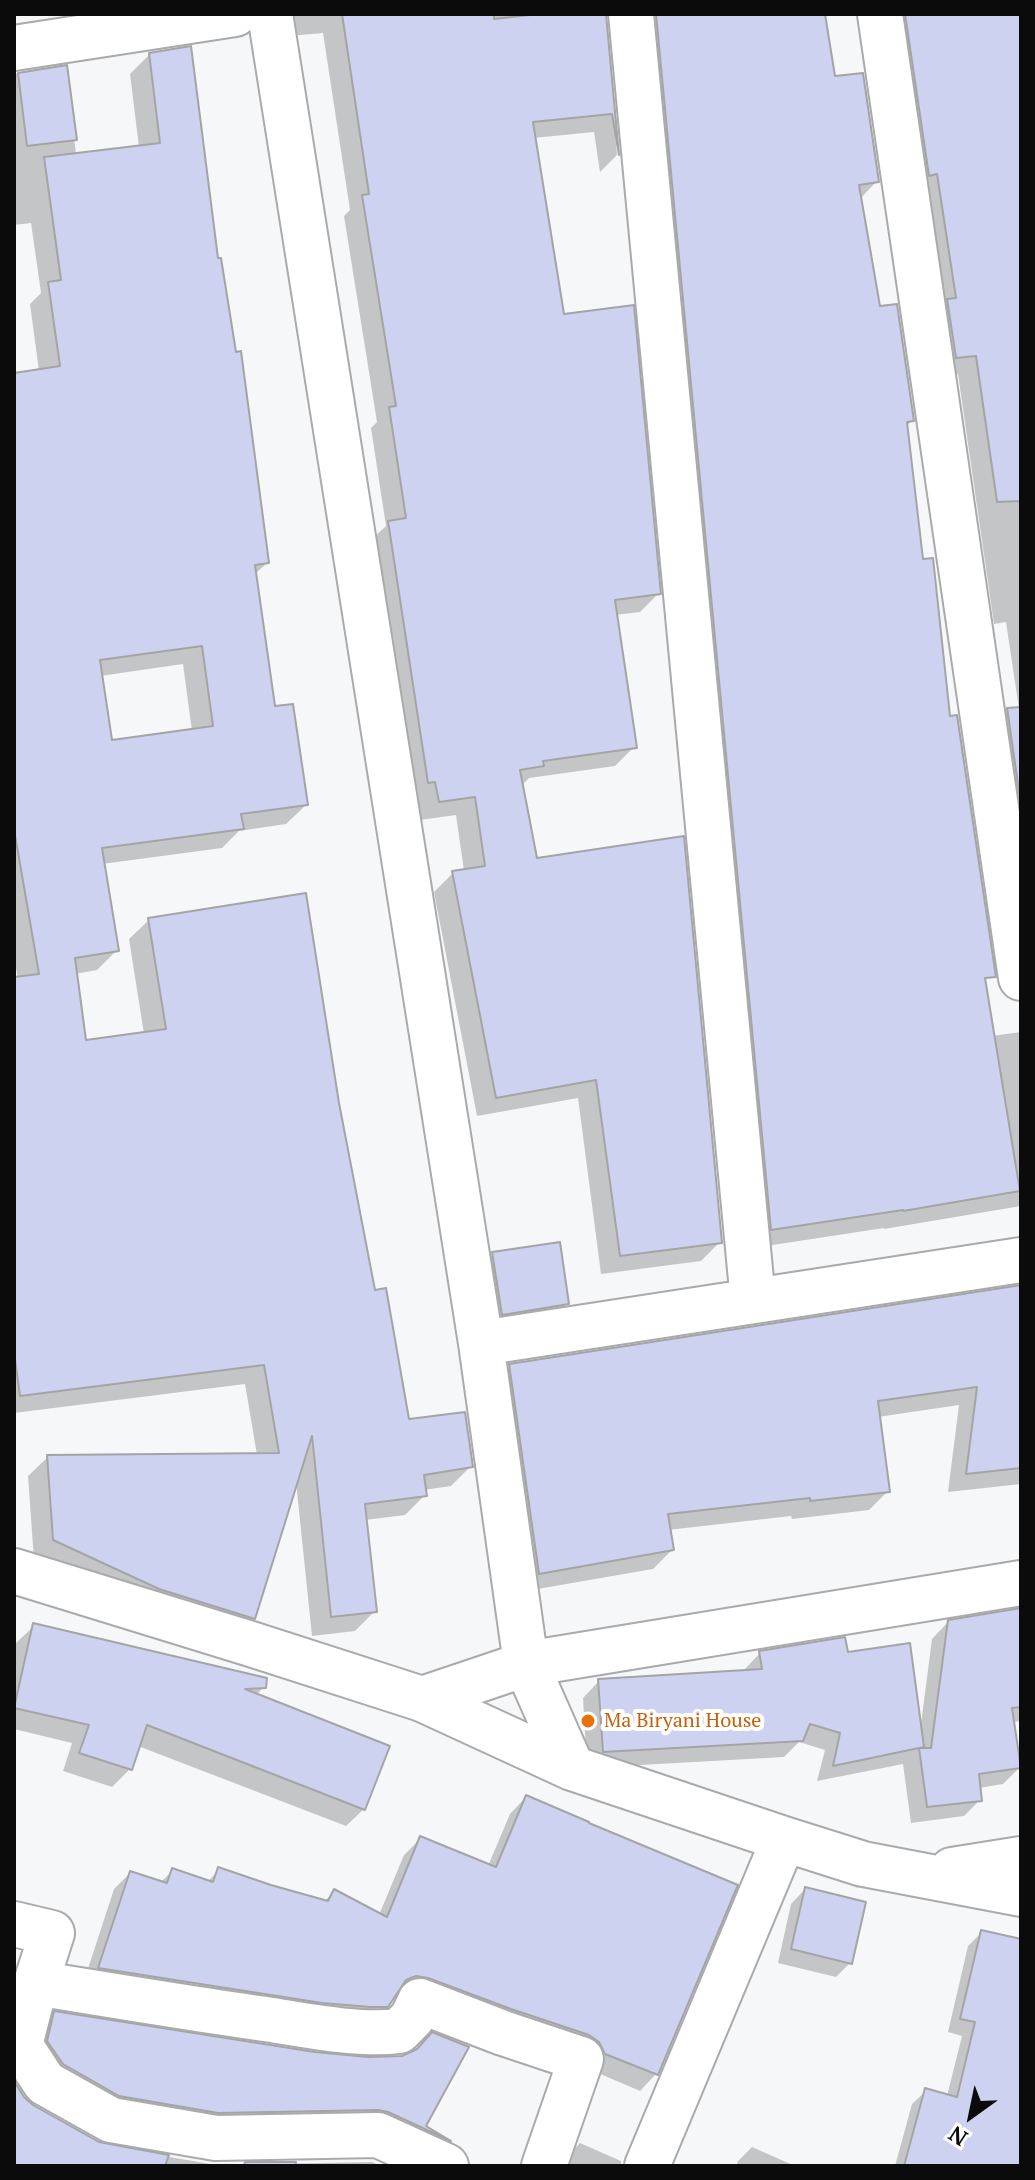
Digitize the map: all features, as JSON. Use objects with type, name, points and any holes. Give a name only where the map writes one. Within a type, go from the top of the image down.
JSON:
[{"type":"street","points":[[14,48],[235,14]]},
{"type":"street","points":[[270,14],[481,1343],[526,1664],[572,1768]]},
{"type":"street","points":[[631,14],[753,1301]]},
{"type":"street","points":[[880,14],[1021,978]]},
{"type":"street","points":[[481,1343],[1021,1260]]},
{"type":"street","points":[[14,1571],[422,1699],[572,1768],[784,1839],[863,1864],[1021,1894]]},
{"type":"street","points":[[422,1699],[526,1664],[1021,1583]]},
{"type":"street","points":[[647,2166],[784,1839]]},
{"type":"street","points":[[921,1875],[1021,1859]]},
{"type":"street","points":[[14,1924],[52,1933],[20,2045],[45,2083],[111,2120],[187,2150],[216,2138],[378,2135],[446,2166]]},
{"type":"street","points":[[36,1983],[310,2026],[386,2033],[399,2031],[412,2018],[420,2001],[581,2059],[544,2166]]},
{"type":"building","points":[[342,14],[494,14],[494,19],[539,14],[606,14],[619,155],[612,114],[533,122],[564,314],[634,305],[661,594],[615,600],[637,748],[543,761],[544,766],[520,770],[537,858],[684,836],[722,1243],[620,1256],[596,1080],[496,1098],[452,871],[485,866],[475,797],[439,802],[435,782],[428,783],[388,521],[406,518],[389,407],[396,406],[362,195],[369,194]]},
{"type":"building","points":[[656,14],[825,14],[835,76],[863,73],[879,182],[859,185],[880,306],[897,304],[914,421],[907,422],[923,559],[933,558],[950,716],[957,715],[996,977],[985,978],[1020,1191],[771,1230]]},
{"type":"building","points":[[905,14],[1021,14],[1021,501],[997,502],[976,356],[956,358],[947,299],[956,298],[937,174],[929,176]]},
{"type":"building","points":[[191,46],[218,258],[221,258],[236,352],[241,351],[269,563],[255,565],[275,706],[293,704],[308,805],[241,814],[244,829],[102,848],[119,951],[75,958],[86,1040],[166,1029],[148,918],[306,893],[339,1103],[375,1290],[386,1288],[409,1419],[465,1412],[473,1467],[424,1475],[427,1496],[365,1504],[377,1612],[331,1617],[312,1436],[255,1619],[159,1589],[53,1540],[47,1455],[279,1453],[264,1365],[20,1396],[14,1352],[14,977],[39,974],[14,829],[14,373],[60,366],[48,282],[61,280],[44,157],[160,143],[149,53]],"holes":[[[202,646],[213,726],[112,740],[100,660]]]},
{"type":"building","points":[[67,65],[77,140],[27,146],[18,73]]},
{"type":"building","points":[[1021,707],[1021,805],[1007,708]]},
{"type":"building","points":[[560,1242],[569,1304],[502,1315],[492,1252]]},
{"type":"building","points":[[1021,1285],[1021,1468],[966,1474],[977,1387],[878,1401],[890,1492],[668,1514],[674,1550],[539,1574],[509,1364]]},
{"type":"building","points":[[1021,1608],[1021,1707],[1012,1708],[1021,1768],[979,1774],[982,1801],[927,1807],[919,1748],[833,1766],[840,1733],[810,1724],[803,1741],[603,1752],[598,1679],[762,1669],[759,1651],[845,1637],[848,1652],[910,1643],[924,1747],[920,1748],[931,1748],[948,1620]]},
{"type":"building","points":[[33,1623],[267,1678],[266,1688],[245,1689],[390,1746],[365,1810],[147,1725],[132,1770],[79,1753],[89,1725],[14,1708]]},
{"type":"building","points":[[526,1795],[738,1885],[658,2075],[605,2054],[599,2042],[589,2035],[428,1978],[416,1976],[406,1980],[388,2007],[370,2007],[322,2003],[98,1968],[130,1871],[167,1883],[172,1868],[213,1882],[218,1867],[328,1901],[334,1889],[387,1917],[420,1836],[496,1867]]},
{"type":"building","points":[[805,1887],[866,1902],[852,1964],[791,1949]]},
{"type":"building","points":[[981,1930],[1021,1939],[1021,2166],[904,2166],[925,2088],[957,2097],[975,2022],[960,2019]]},
{"type":"building","points":[[54,2011],[315,2052],[368,2057],[402,2056],[417,2049],[432,2032],[469,2047],[426,2126],[451,2141],[378,2110],[218,2113],[119,2096],[63,2064],[47,2041]]},
{"type":"building","points":[[14,2081],[33,2105],[99,2142],[169,2155],[165,2166],[14,2166]]},
{"type":"building","points":[[245,2162],[296,2162],[295,2166],[244,2166]]},
{"type":"place","name":"Ma Biryani House","points":[[588,1721]]}]
